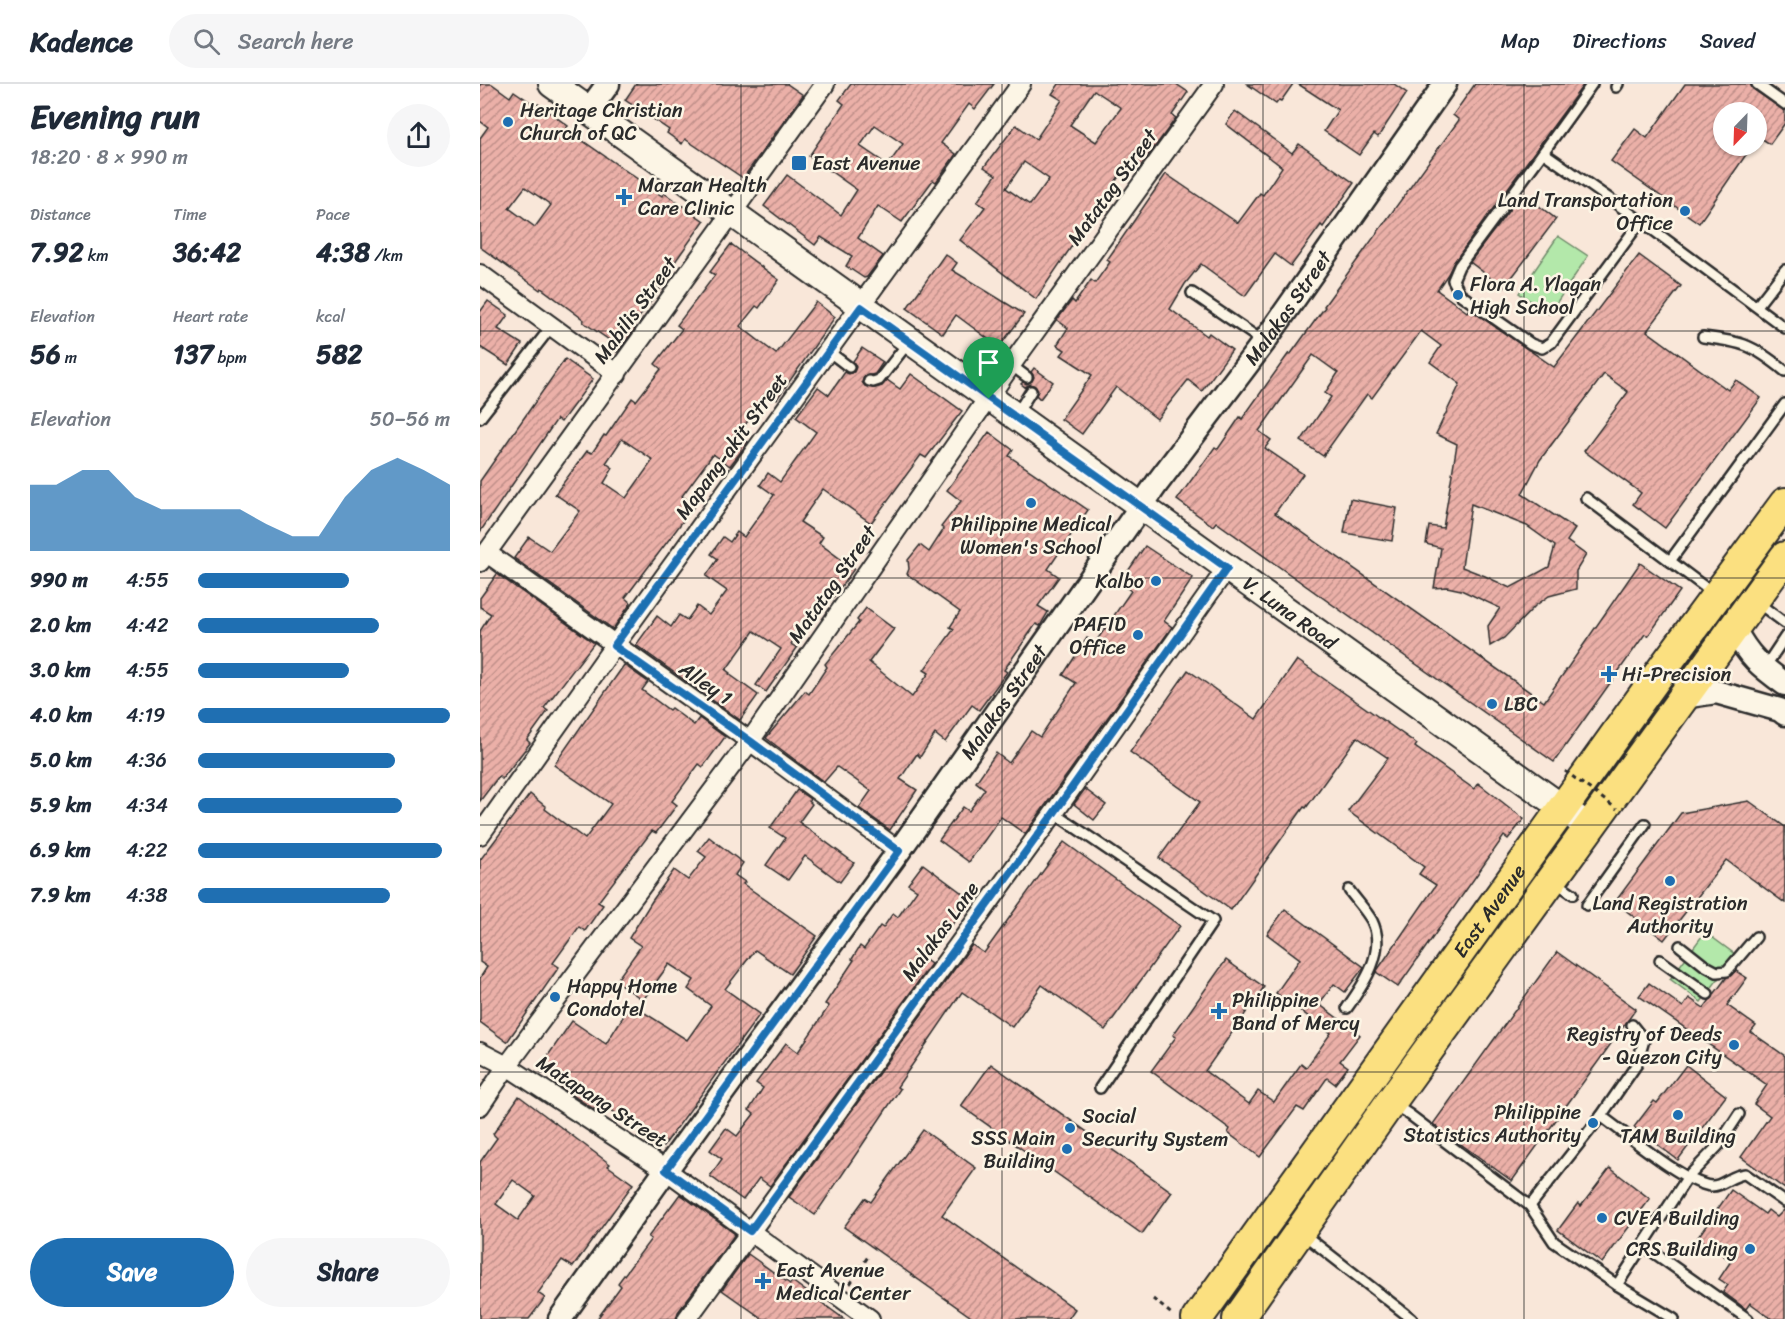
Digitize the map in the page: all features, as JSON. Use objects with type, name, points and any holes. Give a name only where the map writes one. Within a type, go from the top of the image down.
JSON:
[{"type":"main road","name":"V. Luna Road","points":[[552,84],[1588,827]]},
{"type":"main road","name":"East Avenue","points":[[1185,1317],[1564,809],[1666,664],[1785,503]]},
{"type":"main road","name":"East Avenue","points":[[1238,1319],[1390,1103],[1563,887],[1588,827],[1785,557]]},
{"type":"street","points":[[589,110],[608,84]]},
{"type":"street","name":"Mabilis Street","points":[[483,557],[825,84]]},
{"type":"street","name":"Mapang-akit Street","points":[[480,835],[1021,84]]},
{"type":"street","name":"Matatag Street","points":[[480,1106],[507,1066],[750,741],[1011,365],[1214,84]]},
{"type":"street","name":"Malakas Street","points":[[560,1319],[899,851],[1141,506],[1264,342],[1445,84]]},
{"type":"street","points":[[480,274],[617,374]]},
{"type":"street","name":"Alley 1","points":[[483,557],[750,741],[899,851]]},
{"type":"street","name":"Malakas Lane","points":[[687,1319],[1056,814],[1227,568]]},
{"type":"street","points":[[1734,628],[1745,650],[1764,669],[1785,684]]},
{"type":"street","points":[[1683,698],[1716,692],[1779,710],[1785,714]]},
{"type":"street","name":"Matapang Street","points":[[480,1052],[507,1066],[666,1170],[870,1319]]},
{"type":"lane","points":[[1592,84],[1544,153],[1459,266],[1453,280],[1461,295],[1531,344],[1542,348],[1551,343],[1641,221]]},
{"type":"lane","points":[[1757,84],[1785,104]]},
{"type":"lane","points":[[1544,153],[1641,221],[1785,328]]},
{"type":"lane","points":[[1757,306],[1785,270]]},
{"type":"lane","points":[[1192,293],[1264,342]]},
{"type":"lane","points":[[480,418],[551,327]]},
{"type":"lane","points":[[1703,337],[1738,341],[1754,348],[1785,371]]},
{"type":"lane","points":[[869,381],[879,380],[910,342]]},
{"type":"lane","points":[[828,351],[849,367]]},
{"type":"lane","points":[[1011,365],[1027,377]]},
{"type":"lane","points":[[1015,417],[1031,391]]},
{"type":"lane","points":[[1670,561],[1785,404]]},
{"type":"lane","points":[[1586,498],[1717,596]]},
{"type":"lane","points":[[1754,599],[1785,623]]},
{"type":"lane","points":[[1764,669],[1785,637]]},
{"type":"lane","points":[[1056,814],[1213,921],[1100,1088]]},
{"type":"lane","points":[[1587,905],[1645,824]]},
{"type":"lane","points":[[1347,1008],[1370,972],[1376,952],[1377,938],[1372,921],[1349,890]]},
{"type":"lane","points":[[1680,946],[1717,972],[1727,971],[1756,938]]},
{"type":"lane","points":[[1660,960],[1707,994]]},
{"type":"lane","points":[[1530,1206],[1601,1116],[1637,1064],[1644,1040],[1632,1025]]},
{"type":"lane","points":[[1390,1103],[1410,1115],[1530,1206],[1554,1242],[1617,1285],[1674,1319]]},
{"type":"lane","points":[[1617,1285],[1687,1178],[1719,1146],[1739,1114]]},
{"type":"lane","points":[[1601,1116],[1687,1178],[1711,1186],[1720,1185],[1732,1176],[1745,1174],[1785,1202]]},
{"type":"lane","points":[[1300,1232],[1412,1319]]},
{"type":"lane","points":[[1644,1245],[1748,1319]]},
{"type":"path","points":[[1564,771],[1617,809]]},
{"type":"path","points":[[854,1277],[869,1255]]},
{"type":"path","points":[[1153,1299],[1185,1317]]},
{"type":"green space","points":[[1558,236],[1588,256],[1549,314],[1519,293]]},
{"type":"green space","points":[[1705,932],[1736,955],[1701,1002],[1670,979]]},
{"type":"building","points":[[480,84],[492,84],[510,97],[514,91],[536,106],[538,104],[568,126],[566,129],[662,196],[664,193],[704,221],[657,287],[660,289],[632,327],[635,329],[617,352],[609,346],[612,342],[583,322],[584,320],[480,247],[480,138],[488,127],[480,121]],"holes":[[[525,187],[551,205],[535,227],[509,208]]]},
{"type":"building","points":[[636,84],[787,84],[803,95],[743,178],[685,139],[682,144],[667,133],[669,130],[625,100]]},
{"type":"building","points":[[851,84],[994,84],[975,109],[969,104],[941,143],[956,154],[936,182],[933,180],[902,222],[878,206],[858,238],[883,256],[864,278],[846,266],[852,256],[821,237],[815,245],[764,206],[787,175],[841,215],[857,190],[809,156],[844,104],[839,100]],"holes":[[[875,125],[903,144],[888,165],[860,146]]]},
{"type":"building","points":[[1059,84],[1176,84],[1188,92],[1172,115],[1176,118],[1140,167],[1130,160],[1036,299],[960,240],[985,207],[977,202],[996,175],[984,167],[1016,125],[1036,139],[1062,100],[1052,94]],"holes":[[[1094,90],[1121,108],[1096,142],[1070,125]],[[1024,162],[1049,179],[1030,205],[1006,188]]]},
{"type":"building","points":[[1247,84],[1293,84],[1281,101],[1279,100],[1276,104]]},
{"type":"building","points":[[1298,84],[1394,84],[1407,93],[1378,137],[1374,134],[1359,155],[1324,131],[1338,110]]},
{"type":"building","points":[[1475,84],[1584,84],[1454,262],[1437,290],[1467,312],[1469,309],[1554,367],[1639,255],[1681,286],[1647,331],[1728,390],[1736,380],[1761,398],[1665,528],[1633,504],[1641,493],[1584,451],[1628,392],[1604,374],[1540,460],[1522,494],[1575,529],[1567,541],[1586,555],[1576,571],[1576,589],[1549,596],[1535,606],[1504,638],[1490,646],[1488,626],[1500,608],[1461,590],[1447,587],[1434,588],[1441,548],[1426,544],[1429,526],[1443,528],[1457,444],[1436,434],[1460,384],[1430,362],[1441,346],[1421,331],[1372,398],[1367,394],[1323,456],[1301,441],[1331,397],[1325,393],[1338,373],[1313,355],[1259,431],[1271,440],[1265,448],[1303,474],[1275,513],[1544,702],[1640,563],[1680,591],[1648,636],[1645,634],[1554,762],[1216,522],[1213,526],[1177,500],[1215,447],[1218,449],[1240,417],[1242,419],[1325,307],[1459,120],[1453,115]],"holes":[[[1471,504],[1527,526],[1555,546],[1549,567],[1510,588],[1462,567]]]},
{"type":"building","points":[[1685,84],[1750,84],[1753,89],[1785,111],[1785,123],[1770,144],[1767,142],[1767,102],[1713,102],[1713,156],[1745,156],[1699,223],[1611,161],[1635,129],[1647,138]]},
{"type":"building","points":[[1235,111],[1292,153],[1299,144],[1354,183],[1323,227],[1321,225],[1291,266],[1275,254],[1245,296],[1201,264],[1185,284],[1170,309],[1207,336],[1209,333],[1232,350],[1202,391],[1188,380],[1157,419],[1116,387],[1082,434],[1061,419],[1092,375],[1061,355],[1065,350],[1057,345],[1068,328],[1057,320],[1072,300],[1075,303],[1091,280],[1095,283],[1110,262],[1107,260],[1166,174],[1238,223],[1260,193],[1263,195],[1282,167],[1226,124]]},
{"type":"building","points":[[1522,193],[1556,219],[1504,288],[1470,262]]},
{"type":"building","points":[[731,244],[779,280],[759,308],[756,306],[740,326],[776,354],[816,302],[835,317],[777,399],[768,392],[738,435],[748,442],[730,466],[713,454],[682,496],[695,505],[625,598],[631,603],[613,629],[514,558],[529,537],[550,551],[580,511],[555,494],[587,451],[592,453],[632,398],[636,401],[661,369],[655,364],[682,329],[677,325],[715,275],[710,272]],"holes":[[[622,439],[653,460],[626,498],[604,483],[613,468],[606,463]]]},
{"type":"building","points":[[945,254],[957,263],[952,270],[1024,314],[999,347],[956,315],[943,334],[907,308]]},
{"type":"building","points":[[488,301],[508,315],[498,329],[522,344],[508,365],[480,347],[480,312]]},
{"type":"building","points":[[862,348],[883,362],[875,374],[864,377],[862,382],[865,386],[875,388],[882,386],[887,380],[900,389],[911,374],[962,411],[926,458],[921,455],[871,523],[823,489],[800,522],[823,537],[819,543],[854,569],[832,599],[828,595],[809,623],[806,621],[791,644],[797,648],[766,692],[756,685],[781,649],[754,631],[726,670],[758,695],[740,720],[636,645],[657,616],[671,627],[679,615],[687,620],[697,606],[709,615],[727,591],[706,576],[718,559],[711,554],[723,537],[730,542],[737,532],[744,537],[774,495],[760,485],[768,473],[780,482],[816,432],[796,417],[818,387],[829,395],[845,372],[849,374],[854,372],[856,367],[853,361]]},
{"type":"building","points":[[565,359],[593,379],[561,422],[557,419],[480,532],[480,481]]},
{"type":"building","points":[[1034,368],[1053,382],[1040,399],[1036,395],[1038,391],[1035,386],[1031,384],[1025,387],[1021,384],[1032,381],[1034,377],[1031,372]]},
{"type":"building","points":[[989,432],[1013,450],[1009,456],[1088,510],[1048,569],[1059,577],[1038,606],[1048,612],[1040,626],[1036,624],[1004,670],[1007,672],[979,710],[972,705],[945,742],[935,734],[920,757],[917,754],[900,779],[917,790],[890,830],[859,808],[871,791],[837,767],[824,782],[766,738],[805,691],[809,694],[827,667],[825,664],[859,622],[857,620],[866,608],[894,629],[869,662],[912,697],[929,673],[924,670],[954,629],[950,627],[960,612],[907,574],[908,560],[920,545],[929,552],[944,529],[941,527],[961,501],[947,490]]},
{"type":"building","points":[[1350,499],[1397,508],[1392,541],[1344,533]]},
{"type":"building","points":[[1145,546],[1193,578],[1164,621],[1172,627],[1025,834],[1001,817],[969,862],[939,840],[963,807],[969,811],[985,789],[976,782],[996,753],[1009,763],[1031,731],[1040,737],[1076,683],[1063,675],[1087,638],[1095,643],[1131,591],[1120,583]]},
{"type":"building","points":[[497,574],[594,643],[544,708],[548,711],[527,740],[530,743],[502,779],[499,776],[480,801],[480,631],[491,614],[480,607],[480,598]]},
{"type":"building","points":[[1297,660],[1417,744],[1415,747],[1474,789],[1478,783],[1524,819],[1508,839],[1504,836],[1398,987],[1376,972],[1436,885],[1419,874],[1424,867],[1348,811],[1388,758],[1357,737],[1231,910],[1159,858],[1200,802],[1130,752],[1188,670],[1256,719]]},
{"type":"building","points":[[624,665],[648,682],[642,690],[669,710],[671,708],[694,725],[699,718],[725,737],[703,767],[699,764],[672,801],[677,805],[656,833],[652,831],[598,902],[603,905],[585,931],[579,927],[553,963],[559,967],[507,1042],[480,1022],[480,978],[487,967],[480,962],[480,860],[530,794],[546,807],[545,809],[585,839],[611,804],[554,765]]},
{"type":"building","points":[[1085,789],[1106,805],[1094,820],[1074,804]]},
{"type":"building","points":[[797,790],[810,799],[812,804],[799,822],[854,863],[840,882],[805,856],[788,880],[766,865],[785,838],[770,828]]},
{"type":"building","name":"Land Registration Authority","points":[[1749,801],[1785,827],[1785,903],[1726,860],[1664,940],[1615,902],[1681,813]]},
{"type":"building","points":[[709,837],[743,863],[735,875],[745,882],[743,884],[817,936],[790,974],[755,950],[725,989],[760,1014],[663,1147],[600,1102],[595,1110],[555,1084],[558,1080],[540,1067],[572,1021],[606,1044],[631,1004],[687,1040],[711,1006],[688,989],[694,980],[669,964],[643,1000],[616,981],[641,946],[629,938],[652,901],[674,870],[688,880],[706,857],[698,851]]},
{"type":"building","points":[[1064,842],[1180,926],[1105,1030],[1042,985],[1012,1027],[962,992],[897,1087],[900,1089],[815,1215],[789,1197],[972,945],[984,953]]},
{"type":"building","points":[[923,864],[970,899],[942,939],[932,932],[917,954],[931,964],[770,1186],[759,1178],[743,1200],[710,1176],[722,1159],[710,1150],[726,1128],[737,1136],[754,1114],[749,1110],[763,1088],[756,1083],[786,1043],[798,1052],[829,1006],[825,1004],[854,960],[852,959],[860,946],[864,949],[880,926],[883,928],[893,913],[898,917],[917,890],[908,884]]},
{"type":"building","points":[[1285,909],[1364,967],[1345,992],[1334,984],[1319,1004],[1360,1035],[1340,1061],[1348,1067],[1335,1084],[1327,1078],[1304,1111],[1297,1107],[1260,1157],[1228,1133],[1230,1129],[1151,1071],[1176,1037],[1173,1035],[1226,960],[1264,987],[1205,1071],[1249,1104],[1258,1091],[1274,1102],[1301,1064],[1306,1068],[1331,1033],[1276,993],[1300,959],[1267,934]]},
{"type":"building","points":[[1557,952],[1636,1009],[1512,1181],[1433,1124]]},
{"type":"building","points":[[1736,971],[1747,978],[1727,1005],[1756,1026],[1751,1032],[1785,1056],[1785,1189],[1741,1157],[1770,1116],[1754,1104],[1767,1085],[1639,996],[1649,983],[1683,1007],[1689,998],[1704,1008],[1726,978]]},
{"type":"building","name":"SSS Main Building","points":[[991,1064],[1172,1192],[1142,1234],[961,1106]]},
{"type":"building","name":"TAM Building","points":[[1686,1065],[1726,1096],[1678,1160],[1634,1127],[1654,1101],[1657,1103]]},
{"type":"building","points":[[519,1096],[633,1184],[573,1267],[562,1260],[538,1293],[545,1298],[529,1319],[480,1319],[480,1162],[497,1138],[493,1134]],"holes":[[[513,1180],[535,1196],[518,1220],[496,1204]]]},
{"type":"building","points":[[923,1130],[976,1168],[942,1215],[1075,1309],[1068,1319],[974,1319],[844,1227],[865,1198],[871,1202]]},
{"type":"building","name":"CVEA Building","points":[[1610,1168],[1650,1199],[1602,1263],[1558,1230],[1578,1203],[1581,1206]]},
{"type":"building","name":"CRS Building","points":[[1731,1190],[1765,1214],[1768,1210],[1777,1217],[1785,1209],[1785,1319],[1772,1319],[1750,1303],[1746,1309],[1723,1292],[1728,1285],[1719,1279],[1731,1261],[1698,1237]]},
{"type":"building","points":[[680,1194],[735,1234],[678,1312],[676,1319],[597,1319],[621,1286],[618,1283],[651,1239],[648,1237]]},
{"type":"building","name":"East Avenue Medical Center","points":[[748,1254],[790,1284],[792,1281],[844,1319],[763,1319],[722,1290]]},
{"type":"place","name":"Heritage Christian Church of QC","points":[[508,122]]},
{"type":"place","name":"East Avenue","points":[[799,163]]},
{"type":"place","name":"Marzan Health Care Clinic","points":[[624,197]]},
{"type":"place","name":"Land Transportation Office","points":[[1685,211]]},
{"type":"place","name":"Flora A. Ylagan High School","points":[[1458,295]]},
{"type":"place","name":"Philippine Medical Women's School","points":[[1031,503]]},
{"type":"place","name":"Kalbo","points":[[1156,581]]},
{"type":"place","name":"PAFID Office","points":[[1138,635]]},
{"type":"place","name":"Hi-Precision","points":[[1609,674]]},
{"type":"place","name":"LBC","points":[[1492,704]]},
{"type":"place","name":"Land Registration Authority","points":[[1670,881]]},
{"type":"place","name":"Happy Home Condotel","points":[[555,997]]},
{"type":"place","name":"Philippine Band of Mercy","points":[[1219,1011]]},
{"type":"place","name":"Registry of Deeds - Quezon City","points":[[1734,1045]]},
{"type":"place","name":"TAM Building","points":[[1678,1115]]},
{"type":"place","name":"Philippine Statistics Authority","points":[[1593,1123]]},
{"type":"place","name":"Social Security System","points":[[1070,1128]]},
{"type":"place","name":"SSS Main Building","points":[[1067,1149]]},
{"type":"place","name":"CVEA Building","points":[[1602,1218]]},
{"type":"place","name":"CRS Building","points":[[1750,1249]]},
{"type":"place","name":"East Avenue Medical Center","points":[[763,1281]]},
{"type":"route","points":[[861,307],[989,399],[1227,568],[1054,813],[750,1231],[666,1170],[899,851],[750,741],[614,646],[861,307]]}]
